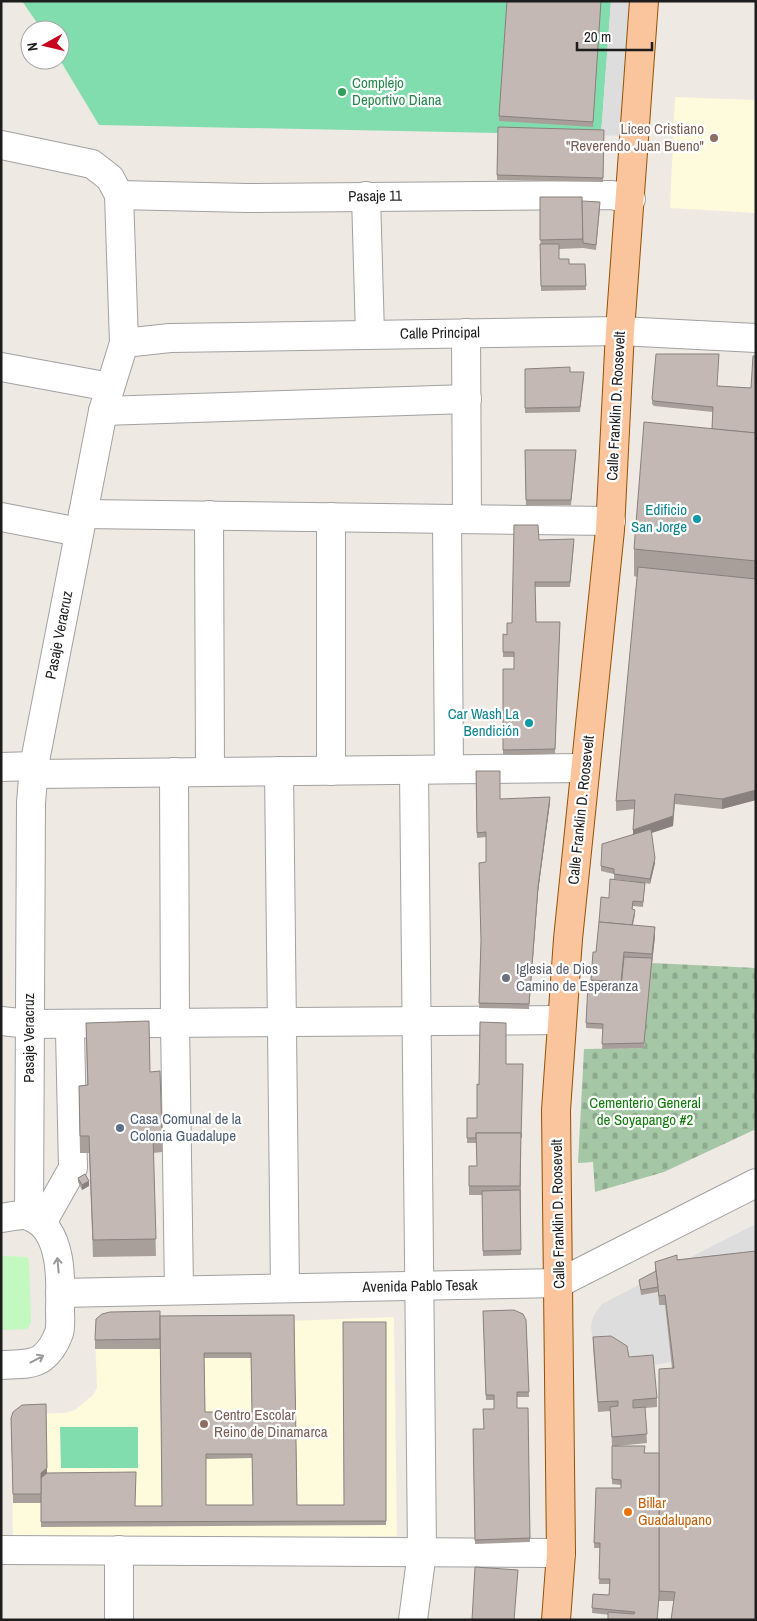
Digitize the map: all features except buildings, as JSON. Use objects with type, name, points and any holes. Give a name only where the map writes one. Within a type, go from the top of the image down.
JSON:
[{"type":"main road","name":"Calle Franklin D. Roosevelt","points":[[556,1620],[561,1553],[556,1110],[568,939],[611,521],[620,331],[644,1]]},
{"type":"street","name":"Pasaje Veracruz","points":[[1,145],[92,164],[110,178],[119,196],[124,342],[106,399],[34,770],[31,803],[29,1024],[36,1219]]},
{"type":"street","name":"Pasaje 11","points":[[119,196],[247,198],[603,195],[631,199]]},
{"type":"street","points":[[366,196],[370,334]]},
{"type":"street","name":"Calle Principal","points":[[124,342],[170,338],[620,331],[756,338]]},
{"type":"street","points":[[449,769],[457,519],[467,399],[466,333]]},
{"type":"street","points":[[1,367],[106,399],[467,399]]},
{"type":"street","points":[[1,517],[81,523],[209,515],[611,521]]},
{"type":"street","points":[[209,515],[210,772]]},
{"type":"street","points":[[331,517],[331,771]]},
{"type":"street","points":[[1,767],[34,770],[174,772],[585,768]]},
{"type":"street","points":[[413,1620],[422,1552],[414,770]]},
{"type":"street","points":[[279,771],[285,1288]]},
{"type":"street","points":[[174,772],[179,1290]]},
{"type":"street","points":[[1,1021],[29,1024],[562,1020]]},
{"type":"street","points":[[36,1219],[73,1168],[70,1032]]},
{"type":"street","name":"Avenida Pablo Tesak","points":[[60,1293],[559,1282],[756,1183]]},
{"type":"street","points":[[1,1218],[36,1219]]},
{"type":"street","points":[[1,1365],[31,1363],[42,1358],[50,1349],[59,1331],[60,1293],[58,1258],[54,1242],[36,1219]]},
{"type":"street","points":[[1,1550],[561,1553]]},
{"type":"street","points":[[119,1550],[119,1620]]},
{"type":"shaded area","points":[[611,1],[631,1],[621,136],[601,135]]},
{"type":"shaded area","name":"Liceo Cristiano \"Reverendo Juan Bueno\"","points":[[675,97],[756,100],[755,213],[670,208]]},
{"type":"shaded area","points":[[756,1224],[756,1259],[677,1264]]},
{"type":"shaded area","points":[[656,1276],[659,1305],[665,1305],[672,1362],[653,1365],[593,1346],[591,1325],[594,1315],[602,1304]]},
{"type":"shaded area","name":"Centro Escolar Reino de Dinamarca","points":[[394,1317],[397,1536],[13,1539],[11,1428],[22,1414],[64,1413],[75,1410],[93,1395],[97,1388],[96,1328]]},
{"type":"green space","name":"Complejo Deportivo Diana","points":[[22,1],[611,1],[601,135],[99,125],[66,70],[70,70],[70,20],[35,20]]},
{"type":"green space","name":"Cementerio General de Soyapango #2","points":[[652,963],[756,968],[756,1129],[664,1172],[595,1192],[593,1162],[578,1163],[584,1049],[644,1048]]},
{"type":"green space","points":[[1,1256],[27,1257],[29,1261],[31,1323],[27,1329],[1,1330]]},
{"type":"green space","points":[[60,1427],[138,1427],[138,1468],[61,1468]]},
{"type":"place","name":"Complejo Deportivo Diana","points":[[342,92]]},
{"type":"place","name":"Liceo Cristiano \"Reverendo Juan Bueno\"","points":[[714,138]]},
{"type":"place","name":"Edificio San Jorge","points":[[697,519]]},
{"type":"place","name":"Car Wash La Bendición","points":[[529,723]]},
{"type":"place","name":"Iglesia de Dios Camino de Esperanza","points":[[506,978]]},
{"type":"place","name":"Casa Comunal de la Colonia Guadalupe","points":[[120,1128]]},
{"type":"place","name":"Centro Escolar Reino de Dinamarca","points":[[204,1424]]},
{"type":"place","name":"Billar Guadalupano","points":[[628,1512]]}]
